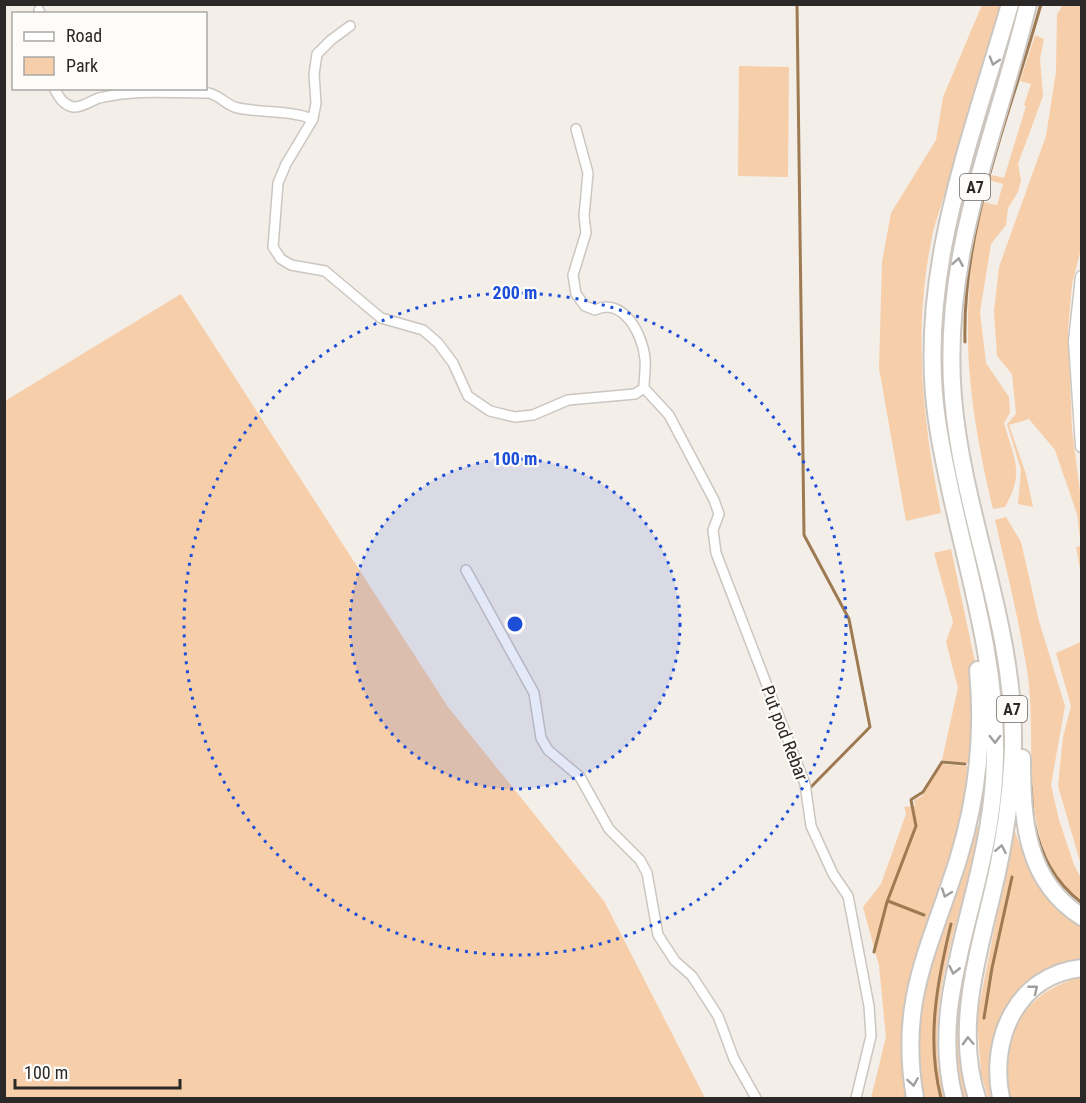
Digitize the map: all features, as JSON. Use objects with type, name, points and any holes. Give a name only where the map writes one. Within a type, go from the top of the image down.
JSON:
[{"type":"highway","name":"A7","points":[[954,1098],[947,1065],[947,1012],[960,943],[980,868],[990,815],[995,753],[986,646],[949,486],[937,419],[933,337],[937,277],[947,225],[1010,4]]},
{"type":"highway","name":"A7","points":[[977,1098],[969,1062],[968,1008],[1007,820],[1013,746],[1012,703],[1002,627],[958,441],[953,396],[952,320],[954,285],[972,196],[1015,57],[1028,4]]},
{"type":"highway","points":[[915,1098],[909,1042],[915,987],[970,817],[980,734],[977,652],[939,480],[925,397],[923,339],[931,262],[947,225]]},
{"type":"highway","points":[[952,320],[957,342],[972,468],[1017,662],[1022,715],[1023,804],[1029,846],[1046,882],[1082,917]]},
{"type":"highway","points":[[1001,1098],[997,1069],[998,1051],[1008,1020],[1022,999],[1039,984],[1054,974],[1082,968]]},
{"type":"main road","points":[[1082,277],[1075,341],[1082,446]]},
{"type":"street","points":[[350,26],[317,54],[314,74],[316,103],[313,119],[286,164],[278,183],[273,247],[281,259],[291,265],[325,271],[381,318],[423,330],[438,343],[453,363],[468,396],[490,411],[515,417],[533,415],[568,399],[635,394],[644,388],[645,358],[641,338],[625,314],[615,307],[604,306],[595,310],[585,306],[576,294],[573,275],[586,233],[584,216],[588,173],[576,129]]},
{"type":"street","points":[[55,90],[65,105],[79,107],[100,98],[136,91],[209,93],[219,96],[235,108],[301,115],[313,119]]},
{"type":"street","name":"Put pod Rebar","points":[[644,388],[669,415],[714,500],[719,514],[712,530],[716,553],[806,784],[811,826],[833,874],[848,896],[869,1006],[871,1036],[856,1098]]},
{"type":"street","points":[[466,570],[534,693],[541,738],[548,750],[580,777],[609,829],[640,860],[647,873],[658,935],[675,961],[692,976],[718,1016],[734,1059],[756,1098]]},
{"type":"green space","points":[[982,5],[1003,5],[934,228],[923,300],[922,371],[929,442],[941,513],[906,521],[879,368],[882,262],[891,213],[936,140],[943,97]]},
{"type":"green space","points":[[1063,5],[1082,5],[1082,245],[1072,284],[1068,330],[1072,429],[1081,500],[1081,546],[1077,514],[1055,450],[1029,419],[1009,425],[1026,474],[1033,507],[1018,504],[1021,470],[1007,424],[1016,414],[1012,374],[997,356],[994,311],[999,267],[1046,136],[1056,72],[1057,14]]},
{"type":"green space","points":[[1035,35],[1044,39],[1040,59],[1043,96],[1018,164],[1021,180],[1018,192],[1008,208],[1006,225],[991,244],[980,312],[986,363],[1009,397],[1010,413],[1004,423],[1016,465],[1015,484],[1005,507],[993,509],[977,430],[968,356],[970,281],[983,202],[997,205],[1003,184],[989,180],[992,175],[1004,178],[1026,106],[1024,105],[1031,84],[1020,81]]},
{"type":"green space","points":[[739,66],[789,67],[788,177],[738,176]]},
{"type":"green space","points":[[978,140],[980,141],[952,255],[946,305],[967,516],[964,517],[946,418],[941,343],[943,296],[950,251]]},
{"type":"green space","points":[[181,294],[448,707],[604,901],[705,1098],[5,1098],[5,401]]},
{"type":"green space","points":[[1006,517],[1021,542],[1039,621],[1065,706],[1051,785],[1059,820],[1074,865],[1081,878],[1081,901],[1060,879],[1046,854],[1037,827],[1031,767],[1028,677],[995,520]]},
{"type":"green space","points":[[967,527],[970,527],[996,639],[1003,681],[1006,749],[1000,822],[969,970],[972,1098],[963,1098],[958,1073],[957,996],[1002,728],[996,658]]},
{"type":"green space","points":[[1081,546],[1081,574],[1076,547]]},
{"type":"green space","points":[[951,549],[975,662],[977,691],[975,764],[942,760],[958,688],[946,642],[953,622],[934,553]]},
{"type":"green space","points":[[1081,642],[1081,865],[1058,786],[1063,737],[1071,706],[1056,653]]},
{"type":"green space","points":[[942,764],[974,767],[967,810],[924,934],[909,1098],[871,1098],[886,1037],[879,966],[863,907],[881,884],[906,814],[904,807],[915,806],[914,800],[922,796]]},
{"type":"green space","points":[[976,826],[981,826],[940,996],[937,1030],[938,1064],[945,1098],[925,1098],[920,1062],[920,1027],[924,993],[932,960]]},
{"type":"green space","points":[[1014,829],[1029,870],[1043,891],[1081,925],[1081,959],[1055,967],[1034,978],[1005,1008],[997,1027],[993,1048],[992,1072],[995,1098],[988,1098],[981,1074],[977,1017]]},
{"type":"green space","points":[[1081,977],[1081,1098],[1009,1098],[1006,1057],[1010,1038],[1018,1021],[1043,994]]},
{"type":"waterway","points":[[797,4],[804,535],[849,619],[870,727],[809,789]]},
{"type":"waterway","points":[[965,342],[966,298],[971,256],[980,213],[990,171],[1041,4]]},
{"type":"waterway","points":[[912,799],[923,792],[942,762],[965,764]]},
{"type":"waterway","points":[[1031,786],[1033,815]]},
{"type":"waterway","points":[[874,952],[887,902],[916,826],[911,800]]},
{"type":"waterway","points":[[1034,822],[1050,867],[1056,877],[1082,903]]},
{"type":"waterway","points":[[984,1018],[992,968],[1012,877]]},
{"type":"waterway","points":[[888,901],[924,915]]},
{"type":"waterway","points":[[941,1098],[934,1054],[935,1011],[941,968],[951,924]]}]
